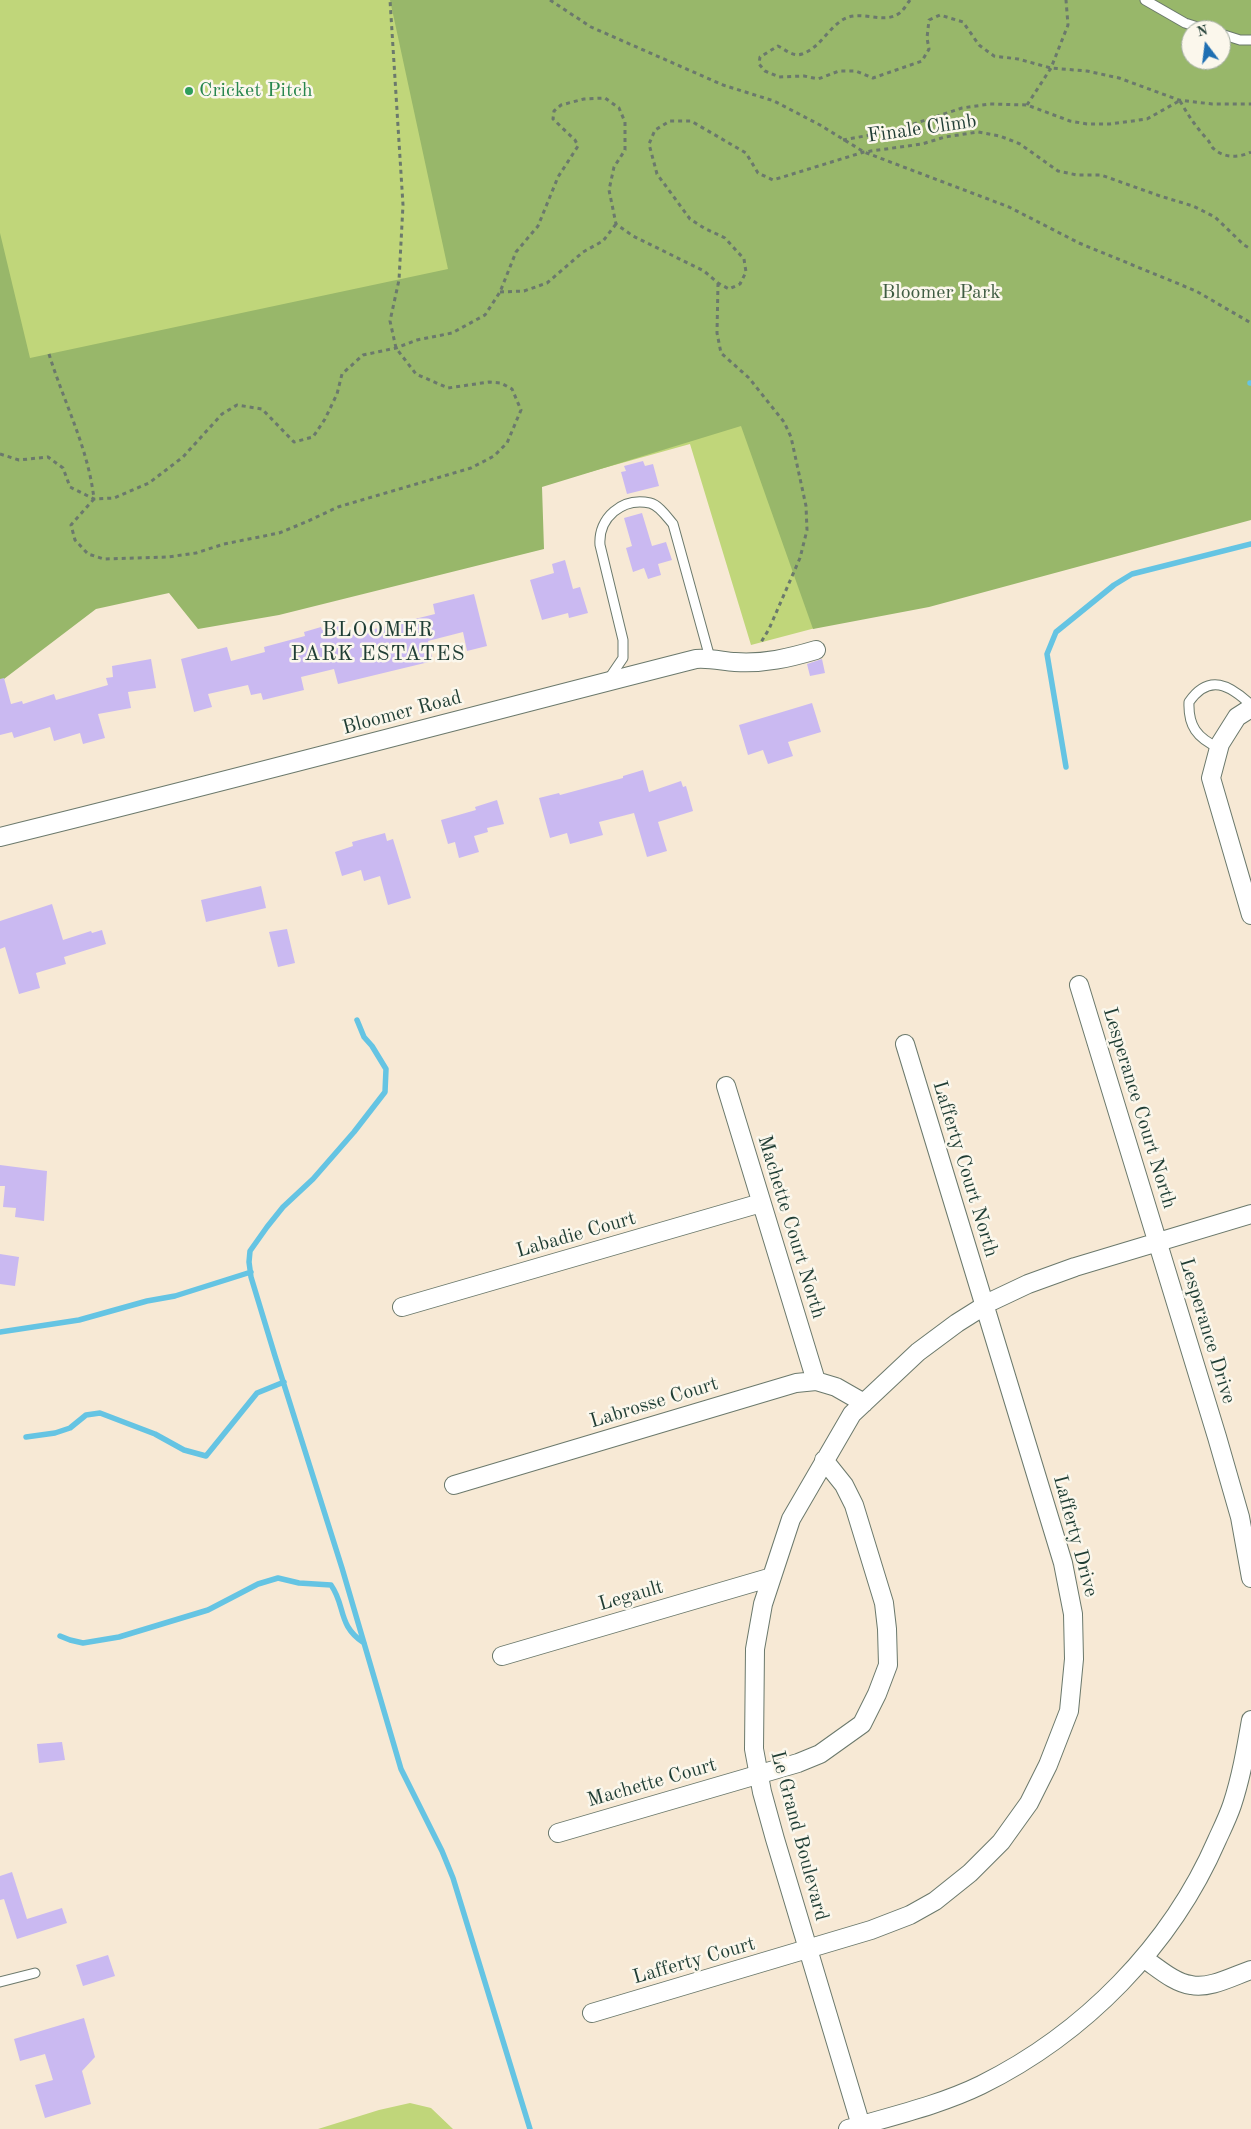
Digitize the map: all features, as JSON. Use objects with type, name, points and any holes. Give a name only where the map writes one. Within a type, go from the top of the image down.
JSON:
[{"type":"street","name":"Bloomer Road","points":[[0,837],[371,744],[696,659],[710,658],[733,662],[783,660],[816,650]]},
{"type":"street","points":[[1251,706],[1237,717],[1219,748],[1211,778],[1251,915]]},
{"type":"street","name":"Lesperance Court North","points":[[1079,985],[1158,1243]]},
{"type":"street","name":"Lafferty Court North","points":[[905,1044],[984,1306]]},
{"type":"street","name":"Machette Court North","points":[[726,1086],[816,1381]]},
{"type":"street","name":"Labadie Court","points":[[402,1307],[762,1203]]},
{"type":"street","name":"Le Grand Boulevard","points":[[857,2128],[775,1839],[754,1749],[755,1649],[763,1604],[791,1519],[852,1414],[918,1352],[984,1306],[1028,1284],[1075,1267],[1251,1214]]},
{"type":"street","name":"Lesperance Drive","points":[[1158,1243],[1240,1517],[1251,1578]]},
{"type":"street","name":"Lafferty Drive","points":[[808,1950],[910,1916],[935,1901],[970,1873],[1001,1842],[1029,1803],[1048,1765],[1069,1711],[1074,1660],[1073,1614],[1064,1564],[984,1306]]},
{"type":"street","name":"Labrosse Court","points":[[454,1484],[796,1383],[816,1381],[836,1387],[864,1403]]},
{"type":"street","name":"Machette Court","points":[[558,1833],[798,1763],[820,1754],[862,1724],[877,1694],[888,1665],[884,1603],[854,1506],[844,1485],[824,1460]]},
{"type":"street","name":"Legault","points":[[502,1656],[772,1577]]},
{"type":"street","points":[[857,2128],[948,2099],[1014,2067],[1059,2037],[1095,2008],[1130,1974],[1189,1896],[1211,1855],[1232,1806],[1251,1720]]},
{"type":"street","name":"Lafferty Court","points":[[592,2013],[808,1950]]},
{"type":"street","points":[[1143,1958],[1175,1979],[1189,1985],[1202,1986],[1251,1970]]},
{"type":"lane","points":[[1144,0],[1181,21]]},
{"type":"lane","points":[[1231,37],[1240,40],[1251,40]]},
{"type":"lane","points":[[607,682],[623,658],[623,640],[599,535],[605,520],[612,511],[633,503],[652,503],[664,513],[672,524],[710,658]]},
{"type":"lane","points":[[1219,748],[1203,741],[1192,726],[1189,702],[1195,694],[1200,688],[1214,684],[1229,688],[1251,706]]},
{"type":"lane","points":[[0,1982],[35,1973]]},
{"type":"path","points":[[49,354],[59,386],[86,454],[92,479],[94,499],[71,525],[75,540],[88,554],[104,559],[168,558],[279,533],[338,507],[471,468],[494,456],[508,443],[521,410],[512,389],[501,383],[489,382],[448,388],[416,374],[396,348],[390,321],[399,280],[403,206],[390,0]]},
{"type":"path","points":[[550,0],[591,27],[723,85],[774,101],[820,125],[864,152],[1009,207],[1079,243],[1196,291],[1251,323]]},
{"type":"path","points":[[910,0],[900,13],[884,18],[859,16],[845,18],[811,50],[801,55],[794,55],[778,46],[760,57],[759,64],[765,71],[779,77],[804,76],[818,79],[839,71],[856,71],[873,78],[922,60],[929,49],[927,38],[929,20],[940,15],[963,22],[980,45],[994,56],[1018,59],[1035,65],[1067,71],[1087,71],[1119,78],[1179,100],[1212,104],[1251,104]]},
{"type":"path","points":[[1027,106],[1051,68],[1068,25],[1066,0]]},
{"type":"path","points":[[0,454],[19,460],[48,457],[63,468],[70,487],[94,499],[114,498],[148,483],[183,457],[222,414],[237,405],[262,409],[294,442],[313,437],[325,419],[337,394],[342,374],[363,355],[396,348],[417,340],[452,333],[485,315],[500,292],[516,252],[538,226],[558,176],[578,146],[575,140],[554,119],[554,111],[561,105],[584,99],[605,98],[620,108],[626,122],[625,150],[614,167],[608,190],[616,224],[633,236],[704,271],[718,283],[717,333],[721,352],[749,378],[784,422],[791,437],[806,506],[807,530],[800,558],[769,628],[756,650],[733,662]]},
{"type":"path","points":[[842,140],[892,131],[962,108],[990,104],[1027,106],[1070,121],[1087,124],[1110,124],[1147,119],[1179,100]]},
{"type":"path","points":[[1179,100],[1198,131],[1209,141],[1213,148],[1227,156],[1245,155],[1251,152]]},
{"type":"path","name":"Finale Climb","points":[[718,283],[729,288],[740,284],[746,272],[744,259],[725,238],[690,219],[657,174],[649,144],[655,130],[670,121],[691,122],[746,153],[758,173],[773,180],[864,152],[922,144],[945,137],[978,132],[1000,136],[1020,144],[1058,171],[1077,175],[1101,175],[1193,206],[1215,217],[1244,245],[1251,249]]},
{"type":"path","points":[[500,292],[524,291],[547,283],[583,252],[604,241],[616,224]]},
{"type":"green space","name":"Bloomer Park","points":[[0,0],[1251,0],[1251,513],[751,645],[690,444],[568,478],[0,623]]},
{"type":"green space","name":"Bloomer Park","points":[[390,0],[1251,0],[1251,520],[929,607],[813,629],[741,426],[542,487],[544,549],[279,615],[198,629],[169,593],[96,609],[0,682],[0,233],[30,358],[448,269]]},
{"type":"green space","points":[[410,2103],[431,2108],[453,2129],[318,2129],[379,2110]]},
{"type":"building","points":[[643,461],[645,466],[653,464],[659,486],[627,494],[621,472],[626,471],[624,466]]},
{"type":"building","points":[[642,513],[652,546],[666,542],[672,560],[658,564],[661,575],[648,579],[644,568],[633,572],[626,548],[632,546],[624,518]]},
{"type":"building","points":[[565,560],[573,589],[580,587],[588,613],[569,618],[568,613],[542,620],[530,580],[554,573],[552,564]]},
{"type":"building","points":[[474,594],[487,646],[467,651],[463,632],[428,641],[433,661],[338,684],[334,669],[301,677],[304,690],[263,700],[261,693],[251,695],[248,685],[208,694],[212,707],[194,712],[181,659],[227,647],[231,661],[265,652],[264,647],[305,636],[304,632],[321,627],[322,630],[339,626],[342,636],[350,635],[435,614],[433,604]]},
{"type":"building","points":[[151,659],[156,688],[128,692],[131,708],[98,714],[105,738],[83,744],[80,733],[54,741],[50,727],[14,738],[12,732],[0,735],[0,679],[4,678],[11,704],[22,701],[23,704],[54,694],[56,700],[108,685],[106,678],[113,677],[112,666]]},
{"type":"building","points":[[822,659],[825,673],[810,676],[807,664]]},
{"type":"building","points":[[812,703],[821,732],[788,742],[793,756],[768,764],[763,750],[748,755],[739,725]]},
{"type":"building","points":[[643,770],[649,792],[681,781],[683,787],[686,786],[693,811],[658,822],[667,851],[647,857],[634,813],[599,822],[603,835],[570,844],[567,833],[550,838],[539,798],[559,793],[560,795],[623,778],[623,776]]},
{"type":"building","points":[[497,800],[504,824],[487,828],[488,832],[474,836],[479,852],[459,858],[455,842],[448,844],[441,820],[476,810],[475,807]]},
{"type":"building","points":[[385,833],[387,841],[393,839],[411,898],[388,905],[380,876],[364,881],[361,870],[342,876],[335,852],[353,846],[352,842]]},
{"type":"building","points":[[261,886],[266,908],[206,922],[201,900]]},
{"type":"building","points":[[52,904],[63,940],[91,931],[92,933],[102,930],[106,944],[64,957],[66,964],[36,973],[40,988],[19,994],[5,947],[0,949],[0,921]]},
{"type":"building","points":[[287,929],[295,963],[278,967],[269,932]]},
{"type":"building","points":[[0,1165],[47,1171],[44,1221],[15,1217],[16,1208],[3,1207],[5,1186],[0,1186]]},
{"type":"building","points":[[0,1254],[19,1257],[15,1286],[0,1284]]},
{"type":"building","points":[[62,1742],[65,1760],[39,1763],[37,1744]]},
{"type":"building","points":[[12,1872],[27,1919],[62,1908],[67,1923],[17,1939],[4,1899],[0,1900],[0,1876]]},
{"type":"building","points":[[108,1955],[115,1976],[83,1986],[76,1965]]},
{"type":"building","points":[[84,2018],[95,2057],[82,2071],[91,2104],[45,2118],[35,2085],[53,2080],[45,2054],[20,2061],[14,2039]]},
{"type":"waterway","points":[[1066,767],[1047,654],[1056,632],[1114,585],[1132,574],[1251,544]]},
{"type":"waterway","points":[[357,1020],[364,1037],[386,1069],[385,1092],[354,1132],[313,1179],[283,1207],[267,1227],[250,1251],[251,1277],[342,1568],[401,1769],[442,1851],[453,1878],[530,2129]]},
{"type":"waterway","points":[[0,1332],[79,1320],[147,1301],[175,1296],[251,1272]]},
{"type":"waterway","points":[[26,1437],[55,1433],[70,1428],[86,1415],[100,1413],[155,1434],[184,1450],[206,1456],[257,1393],[284,1382]]},
{"type":"waterway","points":[[60,1636],[83,1643],[119,1637],[208,1610],[258,1584],[278,1578],[299,1583],[331,1585],[339,1600],[346,1622],[355,1636],[364,1643]]},
{"type":"place","name":"Cricket Pitch","points":[[189,91]]},
{"type":"district","name":"BLOOMER PARK ESTATES","points":[[378,642]]}]
